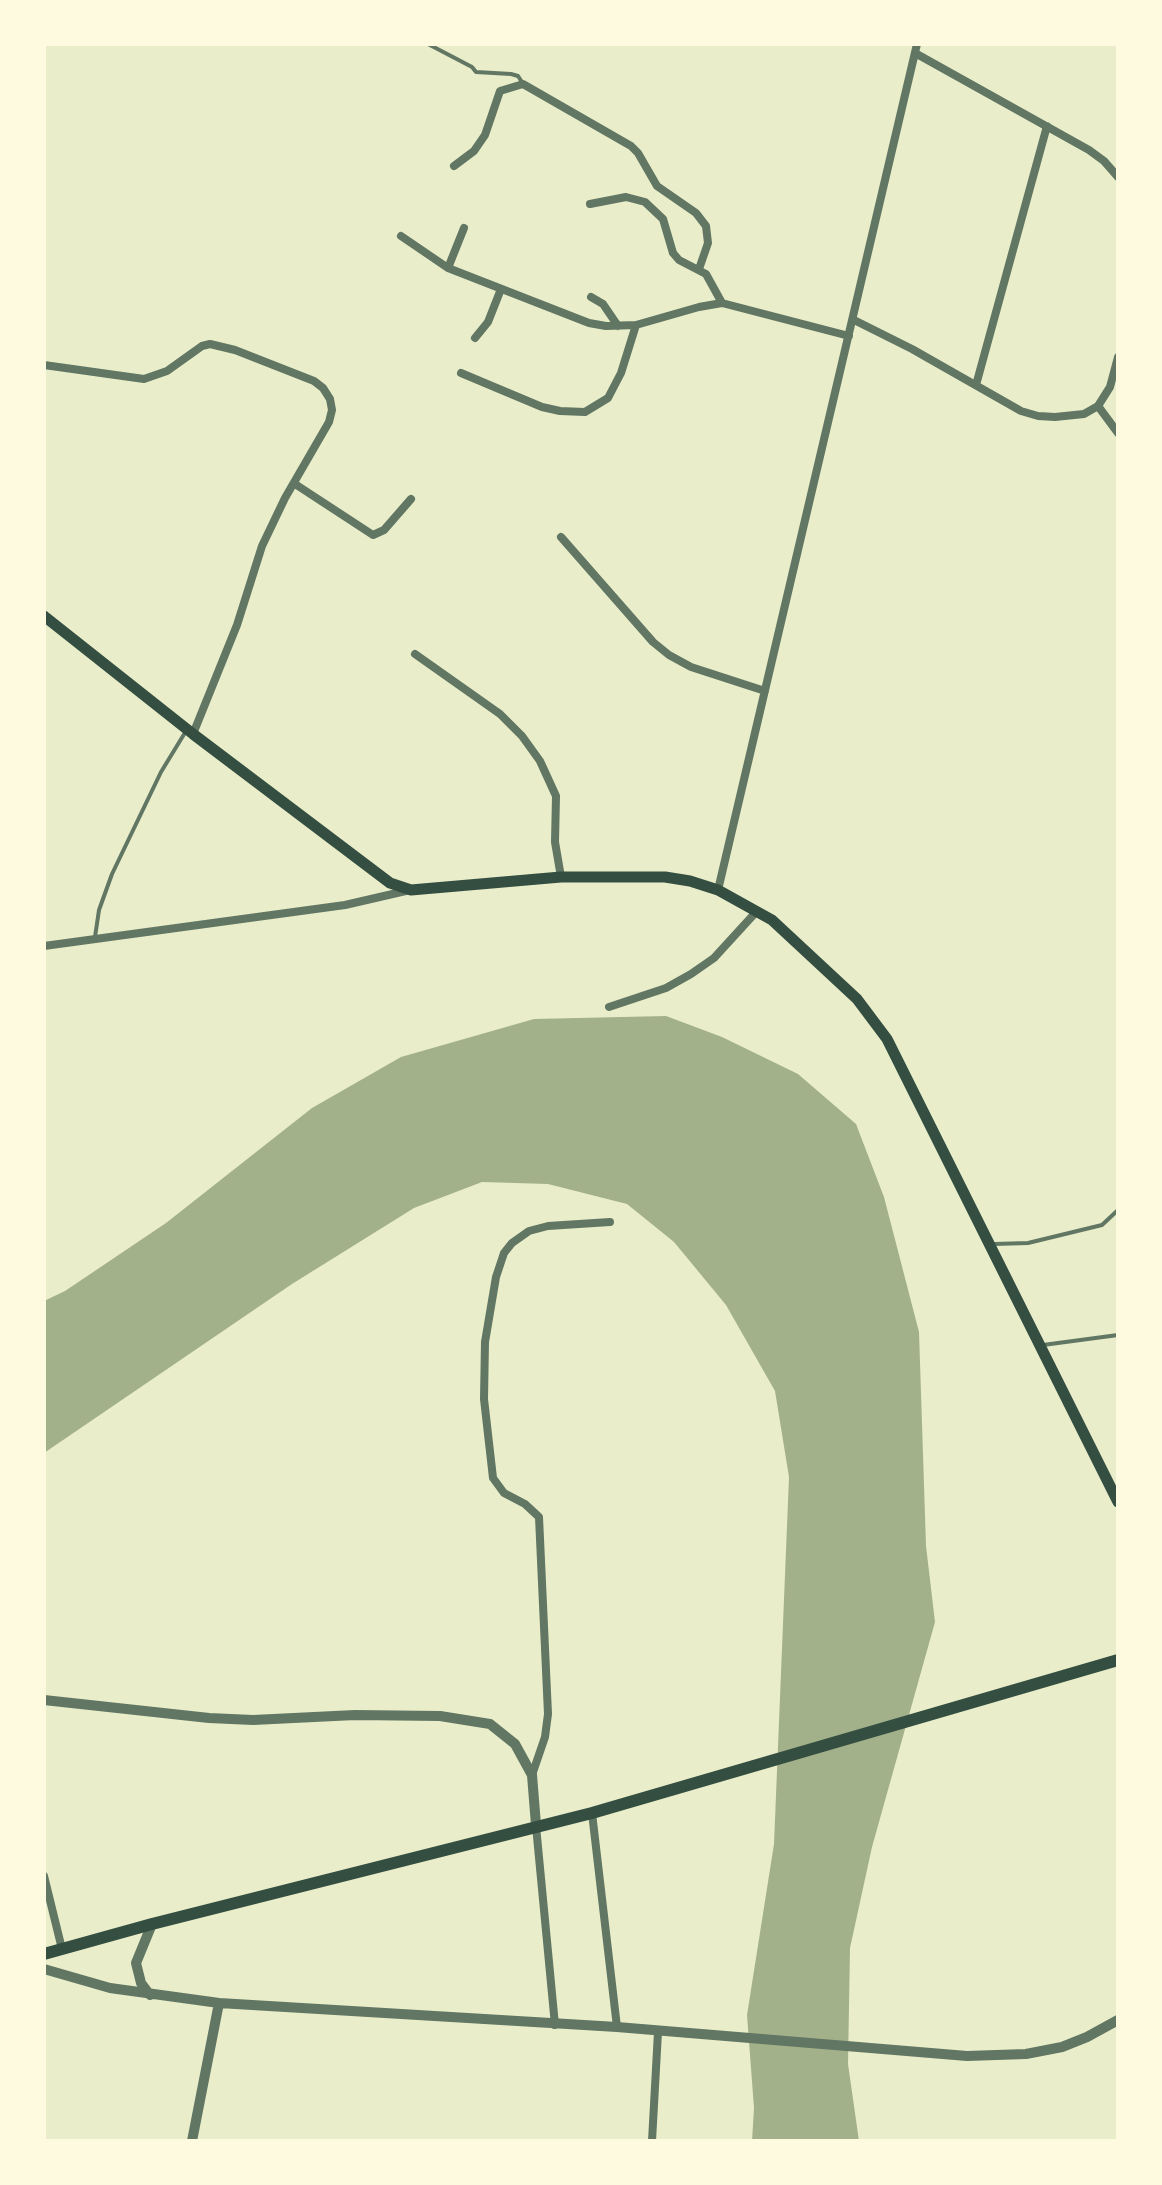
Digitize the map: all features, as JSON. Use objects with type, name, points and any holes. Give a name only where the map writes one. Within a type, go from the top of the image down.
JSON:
[{"type":"main road","points":[[44,616],[390,883],[411,890],[561,877],[665,877],[718,890],[772,920],[836,979],[873,1018],[887,1039],[1118,1502]]},
{"type":"main road","points":[[44,1954],[592,1813],[1118,1660]]},
{"type":"street","points":[[718,890],[916,49],[1089,150],[1118,177]]},
{"type":"street","points":[[454,166],[474,151],[485,135],[500,91],[523,84],[631,146],[657,186],[696,213],[706,226],[708,243],[699,269]]},
{"type":"street","points":[[976,385],[1047,126]]},
{"type":"street","points":[[590,204],[626,197],[645,202],[663,219],[673,253],[709,279],[722,303]]},
{"type":"street","points":[[448,268],[464,228]]},
{"type":"street","points":[[401,236],[448,268],[572,318],[618,326],[636,325],[722,303],[849,336]]},
{"type":"street","points":[[475,338],[488,322],[501,289]]},
{"type":"street","points":[[591,297],[603,304],[618,326]]},
{"type":"street","points":[[854,320],[1021,411],[1038,416],[1084,414],[1098,406],[1110,387],[1118,357]]},
{"type":"street","points":[[461,373],[533,404],[560,411],[585,412],[608,398],[621,373],[636,325]]},
{"type":"street","points":[[44,365],[144,379],[167,371],[202,346],[210,344],[235,350],[314,381],[330,399],[332,410],[329,422],[285,498],[262,546],[237,625],[190,731]]},
{"type":"street","points":[[1098,406],[1118,433]]},
{"type":"street","points":[[295,484],[373,535],[384,530],[411,499]]},
{"type":"street","points":[[561,537],[653,642],[669,655],[691,667],[765,691]]},
{"type":"street","points":[[415,654],[500,714],[522,736],[540,761],[556,796],[555,842],[561,877]]},
{"type":"street","points":[[44,946],[345,905],[411,890]]},
{"type":"street","points":[[609,1007],[666,988],[691,974],[714,958],[757,911]]},
{"type":"street","points":[[555,2025],[532,1775],[545,1737],[548,1714],[539,1517],[525,1504],[504,1493],[493,1478],[484,1399],[485,1342],[496,1277],[504,1253],[512,1243],[529,1231],[548,1226],[610,1222]]},
{"type":"street","points":[[44,1700],[224,1719],[355,1715],[467,1719],[490,1724],[505,1734],[515,1744],[532,1775]]},
{"type":"street","points":[[592,1813],[617,2027]]},
{"type":"street","points":[[44,1876],[62,1949]]},
{"type":"street","points":[[150,1995],[141,1983],[136,1963],[152,1924]]},
{"type":"street","points":[[44,1969],[77,1980],[150,1995],[219,2003],[617,2027],[967,2056],[1026,2054],[1062,2047],[1118,2020]]},
{"type":"street","points":[[192,2141],[219,2003]]},
{"type":"street","points":[[652,2141],[658,2032]]},
{"type":"lane","points":[[428,44],[476,72],[511,74],[518,76],[523,84]]},
{"type":"lane","points":[[94,940],[99,910],[112,874],[161,772],[190,731]]},
{"type":"lane","points":[[991,1244],[1028,1243],[1102,1225],[1118,1210]]},
{"type":"lane","points":[[1041,1345],[1118,1335]]},
{"type":"shaded area","points":[[666,1016],[722,1037],[798,1074],[856,1124],[884,1197],[919,1332],[926,1546],[935,1622],[872,1847],[850,1948],[848,2064],[859,2141],[752,2141],[754,2108],[747,2015],[774,1844],[789,1477],[775,1391],[726,1305],[674,1242],[627,1204],[548,1184],[482,1182],[414,1208],[292,1284],[44,1453],[44,1301],[65,1291],[166,1223],[312,1108],[401,1057],[534,1019]]}]
